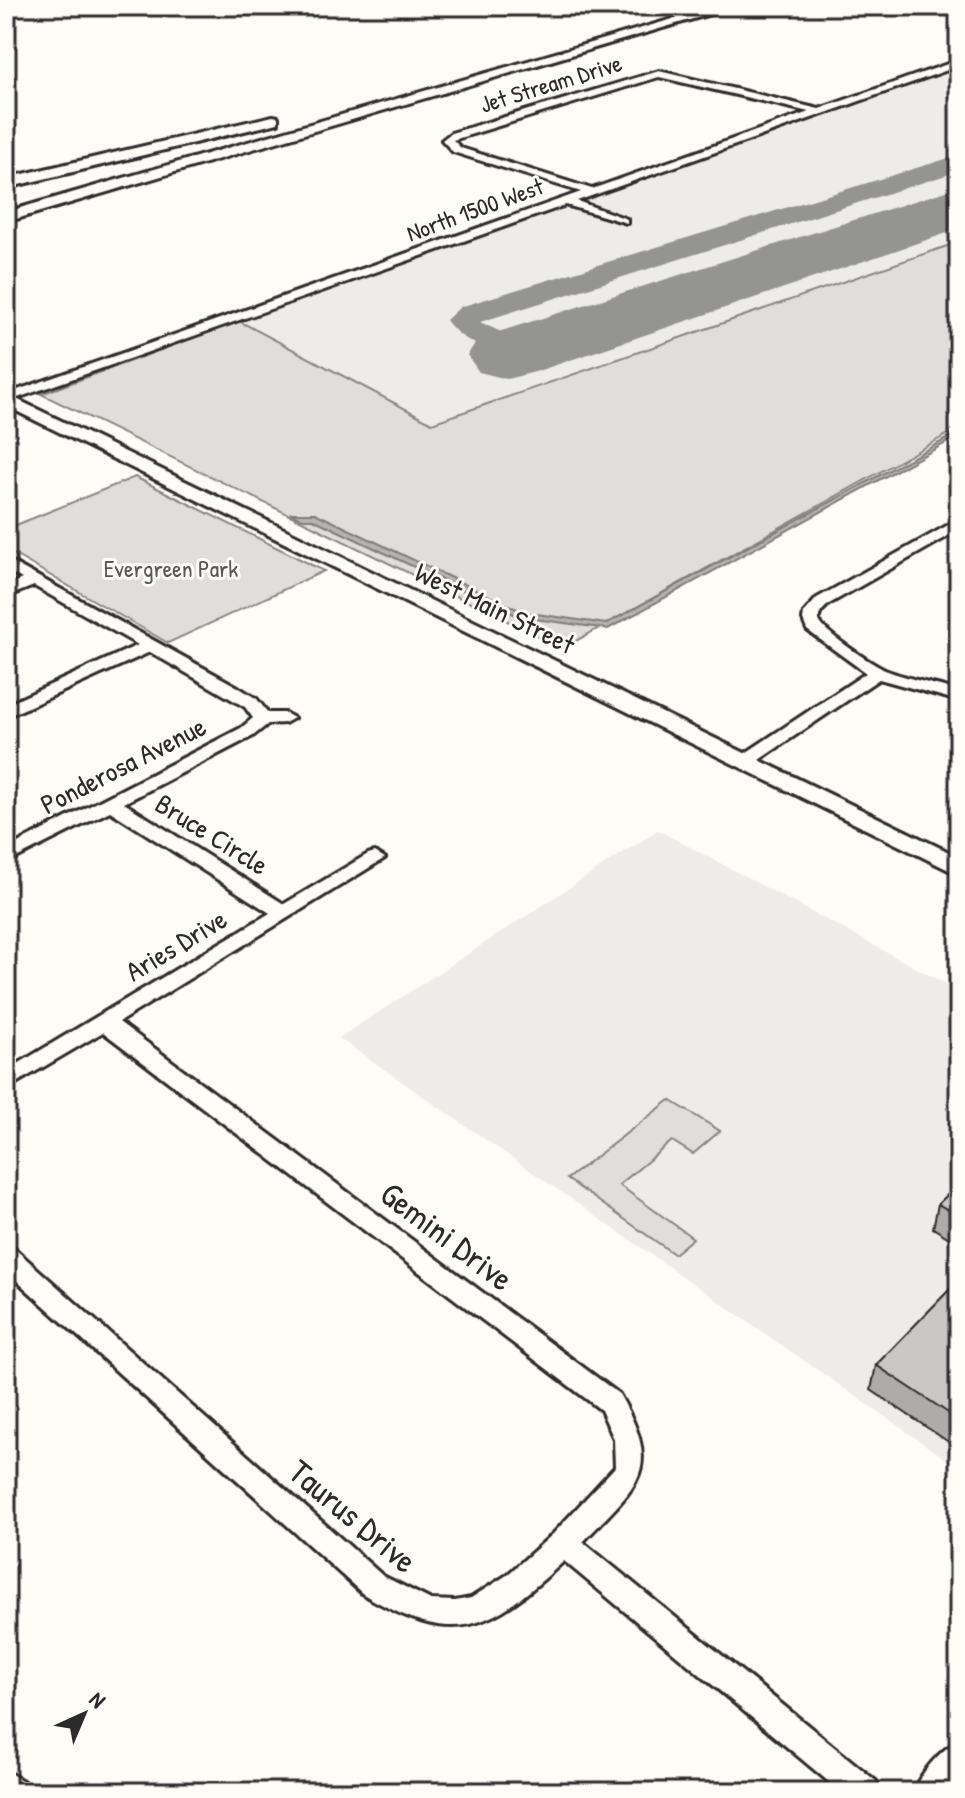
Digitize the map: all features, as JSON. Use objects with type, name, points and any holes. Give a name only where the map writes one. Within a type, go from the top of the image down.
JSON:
[{"type":"highway","points":[[439,75],[681,6]]},
{"type":"highway","points":[[6,217],[731,6]]},
{"type":"highway","points":[[61,219],[231,158],[509,71]]},
{"type":"highway","points":[[6,199],[349,101],[319,108]]},
{"type":"highway","points":[[6,183],[290,116]]},
{"type":"main road","name":"West Main Street","points":[[6,399],[959,867]]},
{"type":"street","name":"North 1500 West","points":[[6,399],[959,63]]},
{"type":"street","name":"Jet Stream Drive","points":[[592,192],[457,150],[447,140],[454,135],[659,74],[820,112]]},
{"type":"street","points":[[566,201],[623,221]]},
{"type":"street","points":[[959,524],[823,601],[812,613],[813,627],[877,673],[959,696]]},
{"type":"street","points":[[6,564],[251,703],[263,719],[285,718]]},
{"type":"street","points":[[6,592],[34,580]]},
{"type":"street","points":[[6,712],[150,646]]},
{"type":"street","points":[[744,762],[877,673]]},
{"type":"street","name":"Ponderosa Avenue","points":[[6,857],[247,732],[263,719]]},
{"type":"street","name":"Bruce Circle","points":[[111,803],[283,912]]},
{"type":"street","name":"Aries Drive","points":[[6,1081],[375,858]]},
{"type":"street","name":"Gemini Drive","points":[[104,1022],[610,1402],[631,1446],[630,1465],[625,1478],[563,1543]]},
{"type":"street","name":"Taurus Drive","points":[[6,1256],[373,1585],[401,1604],[457,1615],[475,1613],[505,1596],[563,1543]]},
{"type":"street","points":[[563,1543],[865,1792]]},
{"type":"street","points":[[929,1792],[959,1756]]},
{"type":"street","points":[[6,1787],[12,1792]]},
{"type":"shaded area","points":[[959,69],[959,242],[432,423],[239,321]]},
{"type":"shaded area","points":[[959,432],[959,436],[608,629],[520,617],[313,519],[303,519],[290,513],[315,513],[523,612],[606,624]]},
{"type":"shaded area","points":[[658,830],[959,991],[959,1468],[339,1038]]},
{"type":"green space","points":[[959,242],[959,428],[563,648],[41,394],[239,321],[432,423]]},
{"type":"green space","name":"Evergreen Park","points":[[135,477],[324,571],[168,643],[6,550],[6,529]]},
{"type":"green space","points":[[670,1100],[720,1131],[693,1154],[672,1141],[619,1185],[693,1238],[674,1254],[567,1179]]},
{"type":"building","points":[[959,1184],[959,1216],[938,1204]]},
{"type":"building","points":[[959,1280],[959,1420],[876,1365]]},
{"type":"taxiway","points":[[543,344],[510,343],[486,338],[461,320],[471,314],[959,163]]},
{"type":"runway","points":[[507,355],[959,207]]}]
